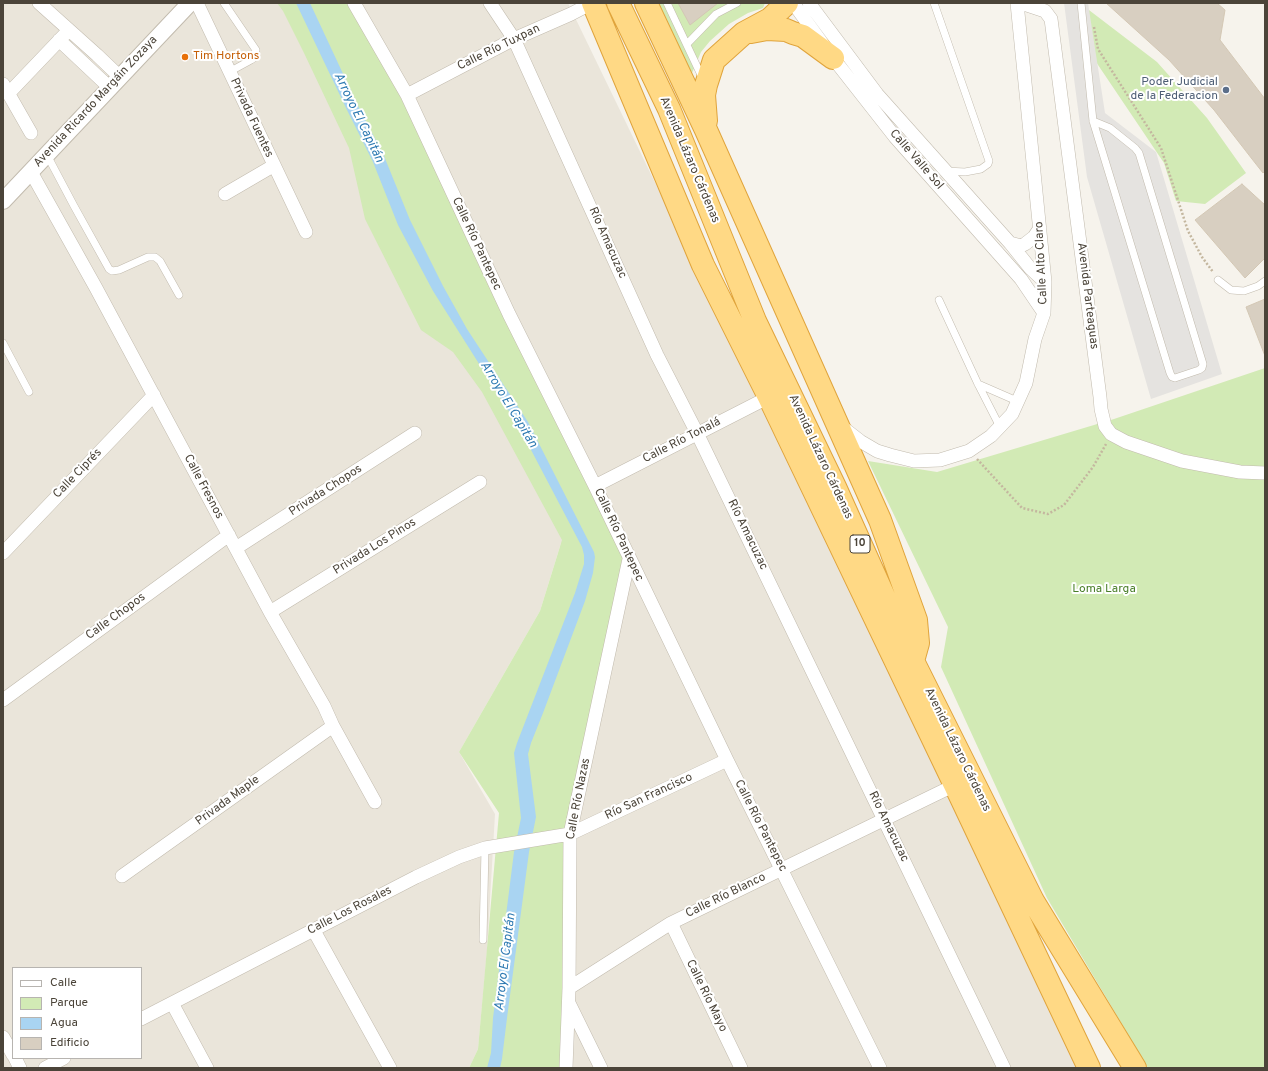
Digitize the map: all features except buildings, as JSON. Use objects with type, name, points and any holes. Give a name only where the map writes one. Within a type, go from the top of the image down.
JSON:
[{"type":"highway","name":"Avenida Lázaro Cárdenas","points":[[593,3],[703,265],[769,397],[1089,1068]]},
{"type":"highway","name":"Avenida Lázaro Cárdenas","points":[[618,3],[669,109],[755,321],[835,487],[913,661],[1033,901],[1135,1068]]},
{"type":"highway","points":[[646,3],[706,130],[880,520],[916,620],[918,643],[913,661]]},
{"type":"highway","points":[[706,130],[704,95],[714,60],[744,33],[770,19],[787,3]]},
{"type":"highway","points":[[744,33],[767,29],[786,30],[803,36],[833,58]]},
{"type":"highway","points":[[1046,979],[1060,990],[1066,999],[1101,1068]]},
{"type":"highway","points":[[1105,1020],[1103,1034],[1121,1068]]},
{"type":"street","points":[[39,3],[69,30],[115,82]]},
{"type":"street","name":"Avenida Ricardo Margáin Zozaya","points":[[3,201],[190,3]]},
{"type":"street","name":"Privada Fuentes","points":[[197,3],[273,166],[306,232]]},
{"type":"street","name":"Calle Río Pantepec","points":[[354,3],[407,95],[509,314],[595,486],[727,760],[782,868],[880,1068]]},
{"type":"street","name":"Río Amacuzac","points":[[490,3],[514,38],[658,355],[698,433],[1004,1068]]},
{"type":"street","name":"Calle Río Tuxpan","points":[[407,95],[514,38],[593,3]]},
{"type":"street","name":"Calle Valle Sol","points":[[793,3],[833,58],[895,137],[1022,279],[1044,313]]},
{"type":"street","name":"Calle Valle Sol","points":[[809,3],[877,94],[1044,282]]},
{"type":"street","name":"Calle Alto Claro","points":[[837,423],[860,441],[877,451],[914,461],[940,460],[969,451],[991,436],[1012,414],[1026,383],[1035,340],[1044,313],[1044,282],[1040,228],[1018,26],[1017,3]]},
{"type":"street","name":"Avenida Parteaguas","points":[[1027,5],[1045,11],[1052,19],[1101,409],[1105,426],[1111,434]]},
{"type":"street","points":[[31,133],[6,89],[69,30]]},
{"type":"street","points":[[59,40],[115,82]]},
{"type":"street","points":[[225,194],[273,166]]},
{"type":"street","name":"Calle Fresnos","points":[[31,172],[96,288],[270,612],[324,706],[333,726],[375,802]]},
{"type":"street","points":[[1010,243],[1021,246],[1025,244],[1034,237],[1040,228]]},
{"type":"street","name":"Calle Ciprés","points":[[3,553],[154,395]]},
{"type":"street","name":"Calle Río Tonalá","points":[[595,486],[769,397]]},
{"type":"street","name":"Privada Chopos","points":[[236,548],[415,433]]},
{"type":"street","points":[[1111,434],[1132,444],[1182,461],[1240,472],[1265,473]]},
{"type":"street","name":"Privada Los Pinos","points":[[270,612],[480,482]]},
{"type":"street","name":"Calle Chopos","points":[[3,700],[229,534]]},
{"type":"street","name":"Calle Río Nazas","points":[[566,1068],[570,834],[629,559]]},
{"type":"street","name":"Privada Maple","points":[[122,876],[333,726]]},
{"type":"street","name":"Río San Francisco","points":[[570,834],[727,760]]},
{"type":"street","name":"Calle Río Blanco","points":[[568,994],[671,923],[955,785]]},
{"type":"street","name":"Calle Los Rosales","points":[[142,1018],[433,868],[484,848],[570,834]]},
{"type":"street","name":"Calle Río Mayo","points":[[671,923],[741,1068]]},
{"type":"street","points":[[313,929],[390,1068]]},
{"type":"street","points":[[568,994],[601,1068]]},
{"type":"street","points":[[172,1003],[207,1068]]},
{"type":"street","points":[[3,1037],[12,1053]]},
{"type":"street","points":[[16,1059],[20,1068]]},
{"type":"street","points":[[45,1068],[62,1059]]},
{"type":"lane","points":[[224,3],[256,50],[254,58],[229,72]]},
{"type":"lane","points":[[667,3],[706,85]]},
{"type":"lane","points":[[687,44],[716,14],[737,3]]},
{"type":"lane","points":[[934,3],[989,161],[988,164],[981,169],[965,172],[946,171]]},
{"type":"lane","points":[[1081,3],[1093,121],[1170,373],[1172,377],[1175,378],[1199,370],[1202,368],[1203,364],[1139,154],[1135,148],[1110,128],[1093,121]]},
{"type":"lane","points":[[47,154],[109,269],[112,271],[119,270],[148,257],[155,256],[160,261],[179,296]]},
{"type":"lane","points":[[1218,280],[1231,290],[1244,291],[1258,286],[1265,281]]},
{"type":"lane","points":[[939,300],[978,384],[1000,427]]},
{"type":"lane","points":[[3,343],[29,392]]},
{"type":"lane","points":[[978,384],[1017,401]]},
{"type":"lane","points":[[483,940],[484,848]]},
{"type":"path","points":[[1094,26],[1098,50],[1161,148],[1188,231],[1202,257],[1218,280]]},
{"type":"path","points":[[969,451],[1022,508],[1048,514],[1064,505],[1093,467],[1111,434]]},
{"type":"shaded area","points":[[3,3],[568,3],[1084,1068],[496,1068],[561,543],[540,611],[459,752],[495,814],[487,951],[478,1049],[469,1068],[3,1068]]},
{"type":"shaded area","points":[[1064,3],[1088,3],[1105,113],[1156,152],[1222,374],[1151,399],[1087,177]]},
{"type":"green space","points":[[277,3],[354,3],[629,559],[570,834],[566,1068],[469,1068],[478,1049],[499,813],[459,752],[540,611],[562,540],[482,392],[453,352],[421,330],[365,219],[349,148],[304,53],[283,11]]},
{"type":"green space","points":[[656,3],[765,3],[763,8],[748,13],[729,24],[710,41],[701,52],[692,73]]},
{"type":"green space","points":[[1085,7],[1157,62],[1207,118],[1246,173],[1205,204],[1176,201],[1164,163],[1094,59]]},
{"type":"green space","name":"Loma Larga","points":[[1265,368],[1265,1068],[1148,1068],[1047,898],[941,667],[948,627],[868,461],[937,472],[1114,419]]},
{"type":"water","name":"Arroyo El Capitán","points":[[296,3],[310,3],[359,108],[384,156],[410,220],[443,286],[467,329],[528,422],[594,552],[595,557],[593,573],[585,601],[528,754],[536,817],[529,852],[500,1068],[487,1068],[491,1053],[493,1018],[514,852],[521,818],[514,753],[575,593],[584,564],[584,555],[582,547],[519,427],[433,291],[398,225],[373,162]]},
{"type":"place","name":"Tim Hortons","points":[[185,57]]},
{"type":"place","name":"Poder Judicial de la Federacion","points":[[1226,90]]}]
